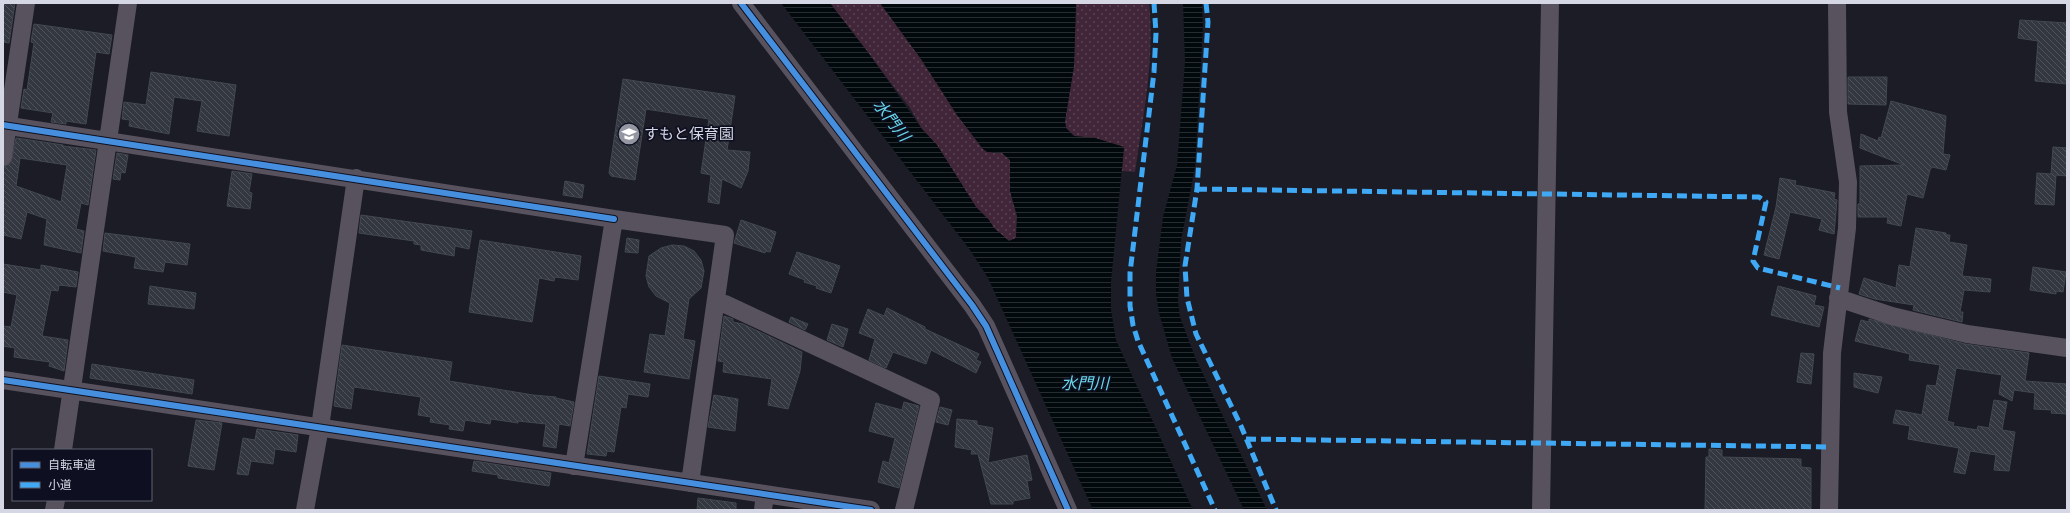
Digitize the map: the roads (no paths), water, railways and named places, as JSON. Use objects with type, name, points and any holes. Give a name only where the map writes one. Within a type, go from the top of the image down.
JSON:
[{"type":"street","points":[[3,158],[5,126],[26,3]]},
{"type":"street","points":[[63,449],[128,3]]},
{"type":"street","points":[[741,3],[968,299],[986,326],[1068,510]]},
{"type":"street","points":[[1541,510],[1550,3]]},
{"type":"street","points":[[1829,510],[1832,353],[1847,228],[1848,182],[1838,112],[1837,3]]},
{"type":"street","points":[[5,126],[725,235],[690,483]]},
{"type":"street","points":[[305,510],[320,427],[356,178]]},
{"type":"street","points":[[574,466],[614,219]]},
{"type":"street","points":[[1838,298],[1892,316],[1967,334],[2067,348]]},
{"type":"street","points":[[716,302],[732,307],[932,400],[904,510]]},
{"type":"street","points":[[3,380],[690,483],[764,502],[871,510]]},
{"type":"water","name":"水門川","points":[[781,3],[830,3],[870,55],[922,129],[937,145],[976,207],[989,220],[994,228],[1009,241],[1016,238],[1017,216],[1010,191],[1010,160],[1002,153],[987,152],[983,149],[957,115],[921,59],[880,3],[1076,3],[1074,66],[1065,121],[1066,128],[1074,136],[1095,138],[1124,147],[1111,282],[1111,310],[1116,340],[1193,510],[1093,510],[988,278],[970,250]]},
{"type":"water","points":[[1183,3],[1202,3],[1203,26],[1195,167],[1181,241],[1178,301],[1180,317],[1195,357],[1267,510],[1244,510],[1172,358],[1159,313],[1156,294],[1156,272],[1163,217],[1177,165],[1185,62]]},
{"type":"place","name":"すもと保育園","points":[[629,134]]}]
